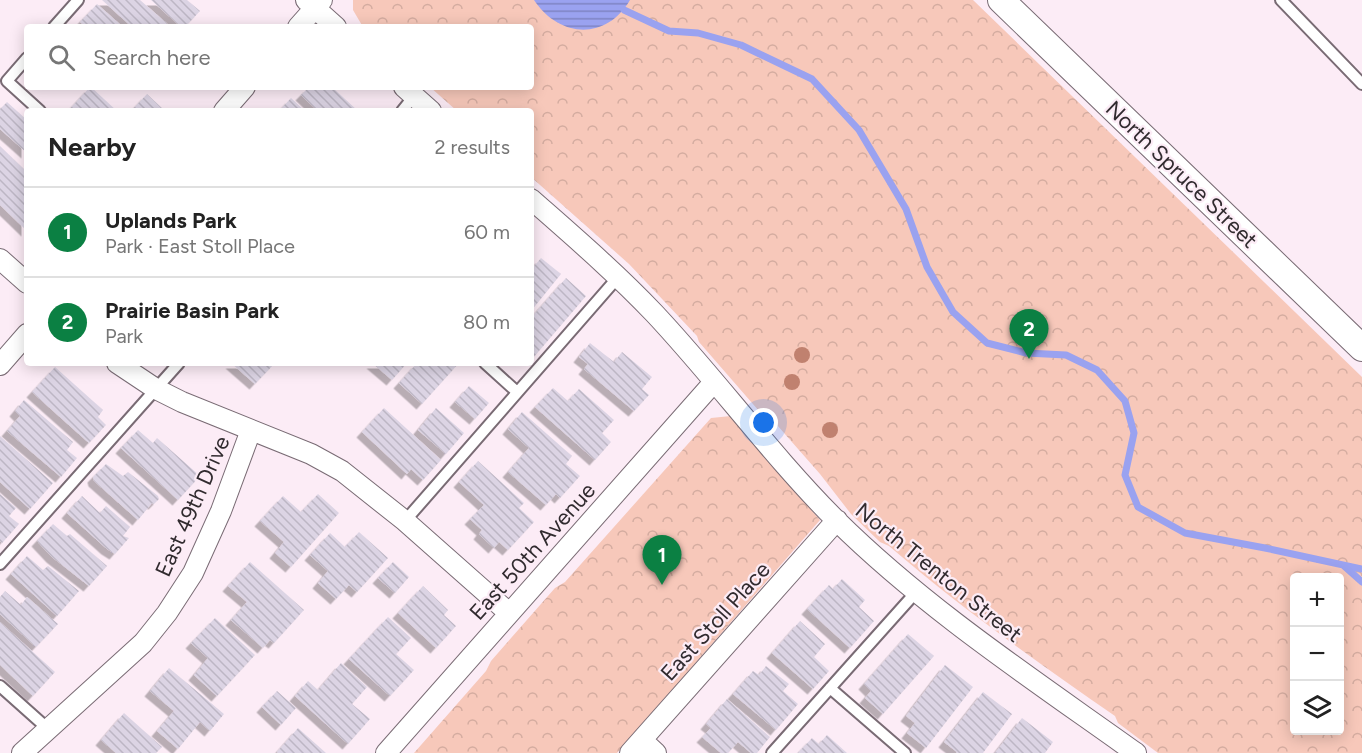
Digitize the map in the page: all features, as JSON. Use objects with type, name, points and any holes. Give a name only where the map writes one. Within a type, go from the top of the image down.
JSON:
[{"type":"street","name":"North Spruce Street","points":[[1002,0],[1362,348]]},
{"type":"street","points":[[300,24],[314,3],[333,24]]},
{"type":"street","points":[[227,108],[242,90]]},
{"type":"street","points":[[407,98],[425,108]]},
{"type":"street","name":"North Trenton Street","points":[[534,202],[618,276],[656,315],[837,520],[917,591],[966,630],[1136,753]]},
{"type":"street","points":[[0,259],[24,280]]},
{"type":"street","points":[[0,364],[24,337]]},
{"type":"street","points":[[122,366],[156,389],[182,402],[311,454],[342,471],[405,521],[509,613]]},
{"type":"street","name":"East 50th Avenue","points":[[386,753],[714,382]]},
{"type":"street","name":"East 49th Drive","points":[[22,753],[143,643],[167,613],[193,573],[221,510],[251,430]]},
{"type":"street","name":"East Stoll Place","points":[[643,749],[837,520]]},
{"type":"lane","points":[[57,24],[78,0]]},
{"type":"lane","points":[[1281,0],[1362,84]]},
{"type":"lane","points":[[24,61],[7,81],[37,108]]},
{"type":"lane","points":[[405,521],[618,276]]},
{"type":"lane","points":[[0,564],[176,366]]},
{"type":"lane","points":[[488,366],[517,393]]},
{"type":"lane","points":[[772,753],[917,591]]},
{"type":"lane","points":[[0,686],[47,728]]},
{"type":"lane","points":[[830,688],[905,753]]},
{"type":"green space","points":[[353,0],[973,0],[1362,377],[1362,753],[1158,753],[1118,723],[1115,716],[1000,634],[889,546],[880,542],[851,514],[777,425],[765,418],[699,342],[697,336],[629,264],[534,180],[534,108],[454,108],[433,90],[534,90],[534,24],[361,24],[353,10]]},
{"type":"green space","points":[[731,416],[820,520],[617,753],[414,753],[555,588],[565,582],[711,418]]},
{"type":"water","points":[[534,0],[630,0],[608,23],[582,30],[569,28],[556,22],[544,13]]},
{"type":"building","points":[[102,0],[140,0],[168,24],[129,24]]},
{"type":"building","points":[[151,0],[187,0],[200,11],[188,24],[178,24]]},
{"type":"building","points":[[97,4],[120,24],[82,24],[80,22]]},
{"type":"building","points":[[87,90],[94,90],[114,108],[71,108]]},
{"type":"building","points":[[306,90],[335,90],[355,108],[315,108],[301,95]]},
{"type":"building","points":[[147,94],[162,108],[134,108]]},
{"type":"building","points":[[291,98],[302,108],[282,108]]},
{"type":"building","points":[[7,102],[24,117],[24,150],[0,129],[0,109]]},
{"type":"building","points":[[0,146],[24,169],[24,228],[0,205]]},
{"type":"building","points":[[541,258],[561,274],[534,307],[534,266]]},
{"type":"building","points":[[566,278],[586,296],[534,357],[534,315]]},
{"type":"building","points":[[590,343],[614,362],[622,352],[652,377],[642,389],[649,395],[634,411],[584,369],[588,364],[579,357]]},
{"type":"building","points":[[234,366],[272,366],[255,384]]},
{"type":"building","points":[[376,366],[404,366],[392,380]]},
{"type":"building","points":[[414,366],[456,366],[422,404],[399,383]]},
{"type":"building","points":[[55,367],[103,410],[98,417],[106,425],[89,443],[32,392]]},
{"type":"building","points":[[469,386],[489,403],[475,419],[455,402]]},
{"type":"building","points":[[553,388],[568,401],[579,389],[614,420],[602,433],[611,442],[595,460],[535,407]]},
{"type":"building","points":[[24,400],[73,442],[67,450],[77,458],[61,477],[7,431],[20,416],[15,411]]},
{"type":"building","points":[[384,408],[441,460],[423,480],[411,469],[407,474],[362,432]]},
{"type":"building","points":[[436,408],[464,433],[446,454],[418,430]]},
{"type":"building","points":[[522,412],[572,456],[566,464],[580,476],[560,498],[556,494],[546,505],[508,472],[529,448],[508,429]]},
{"type":"building","points":[[138,430],[153,443],[157,438],[200,476],[178,500],[121,448]]},
{"type":"building","points":[[0,436],[53,483],[30,509],[0,482]]},
{"type":"building","points":[[478,461],[524,503],[519,508],[534,522],[508,550],[499,542],[494,548],[479,534],[482,530],[470,519],[484,505],[459,482]]},
{"type":"building","points":[[106,464],[123,476],[128,472],[158,496],[159,499],[154,504],[152,503],[138,520],[94,481],[93,477]]},
{"type":"building","points":[[0,494],[16,508],[9,516],[19,524],[2,543],[0,541]]},
{"type":"building","points":[[318,494],[339,513],[291,567],[275,553],[284,542],[260,521],[283,496],[301,512]]},
{"type":"building","points":[[82,496],[100,513],[106,506],[130,527],[123,536],[129,538],[115,554],[67,513]]},
{"type":"building","points":[[53,524],[67,536],[70,534],[107,566],[89,586],[52,557],[37,541]]},
{"type":"building","points":[[359,532],[388,558],[357,592],[349,585],[336,599],[318,583],[328,571],[310,555],[330,533],[345,547]]},
{"type":"building","points":[[27,556],[43,570],[48,566],[79,591],[57,616],[11,574]]},
{"type":"building","points":[[250,562],[304,610],[274,643],[270,640],[263,648],[231,620],[247,602],[228,586]]},
{"type":"building","points":[[393,562],[409,577],[395,593],[378,578]]},
{"type":"building","points":[[842,579],[865,600],[859,607],[874,621],[850,648],[807,609],[829,585],[833,589]]},
{"type":"building","points":[[423,586],[448,610],[444,615],[456,626],[436,648],[398,613]]},
{"type":"building","points":[[5,591],[21,605],[27,597],[58,624],[36,647],[0,614],[0,597]]},
{"type":"building","points":[[388,617],[411,638],[396,654],[414,670],[390,696],[349,659]]},
{"type":"building","points":[[215,618],[255,655],[217,696],[194,675],[208,658],[191,643]]},
{"type":"building","points":[[800,621],[825,644],[814,657],[829,671],[813,689],[772,653]]},
{"type":"building","points":[[0,622],[55,672],[33,696],[0,665]]},
{"type":"building","points":[[908,634],[934,656],[883,714],[865,698],[871,691],[864,684]]},
{"type":"building","points":[[341,663],[367,687],[352,704],[370,719],[348,744],[295,696],[308,681],[318,690]]},
{"type":"building","points":[[945,665],[973,687],[926,748],[907,733],[915,723],[906,716]]},
{"type":"building","points":[[766,666],[789,684],[783,691],[798,704],[776,730],[733,694],[753,671],[759,675]]},
{"type":"building","points":[[169,668],[224,714],[210,731],[200,722],[178,749],[157,731],[174,711],[150,691]]},
{"type":"building","points":[[277,691],[296,708],[281,725],[262,707]]},
{"type":"building","points":[[983,692],[1012,714],[983,753],[956,753],[944,742]]},
{"type":"building","points":[[727,699],[770,737],[757,753],[751,753],[738,742],[728,753],[721,753],[702,737],[711,728],[706,724]]},
{"type":"building","points":[[124,713],[162,747],[156,753],[116,753],[101,740]]},
{"type":"building","points":[[1022,718],[1053,742],[1045,753],[995,753]]},
{"type":"building","points":[[298,728],[326,753],[278,753]]},
{"type":"building","points":[[827,735],[847,753],[798,753],[812,738],[819,744]]},
{"type":"waterway","points":[[624,10],[669,31],[698,33],[741,45],[812,79],[859,130],[906,209],[927,267],[953,312],[987,343],[1026,353],[1066,355],[1097,370],[1125,401],[1134,433],[1125,475],[1138,507],[1185,533],[1362,569]]},
{"type":"waterway","points":[[1344,566],[1362,582]]},
{"type":"place","name":"Prairie Basin Park","points":[[1029,359]]},
{"type":"place","name":"Uplands Park","points":[[662,585]]}]
